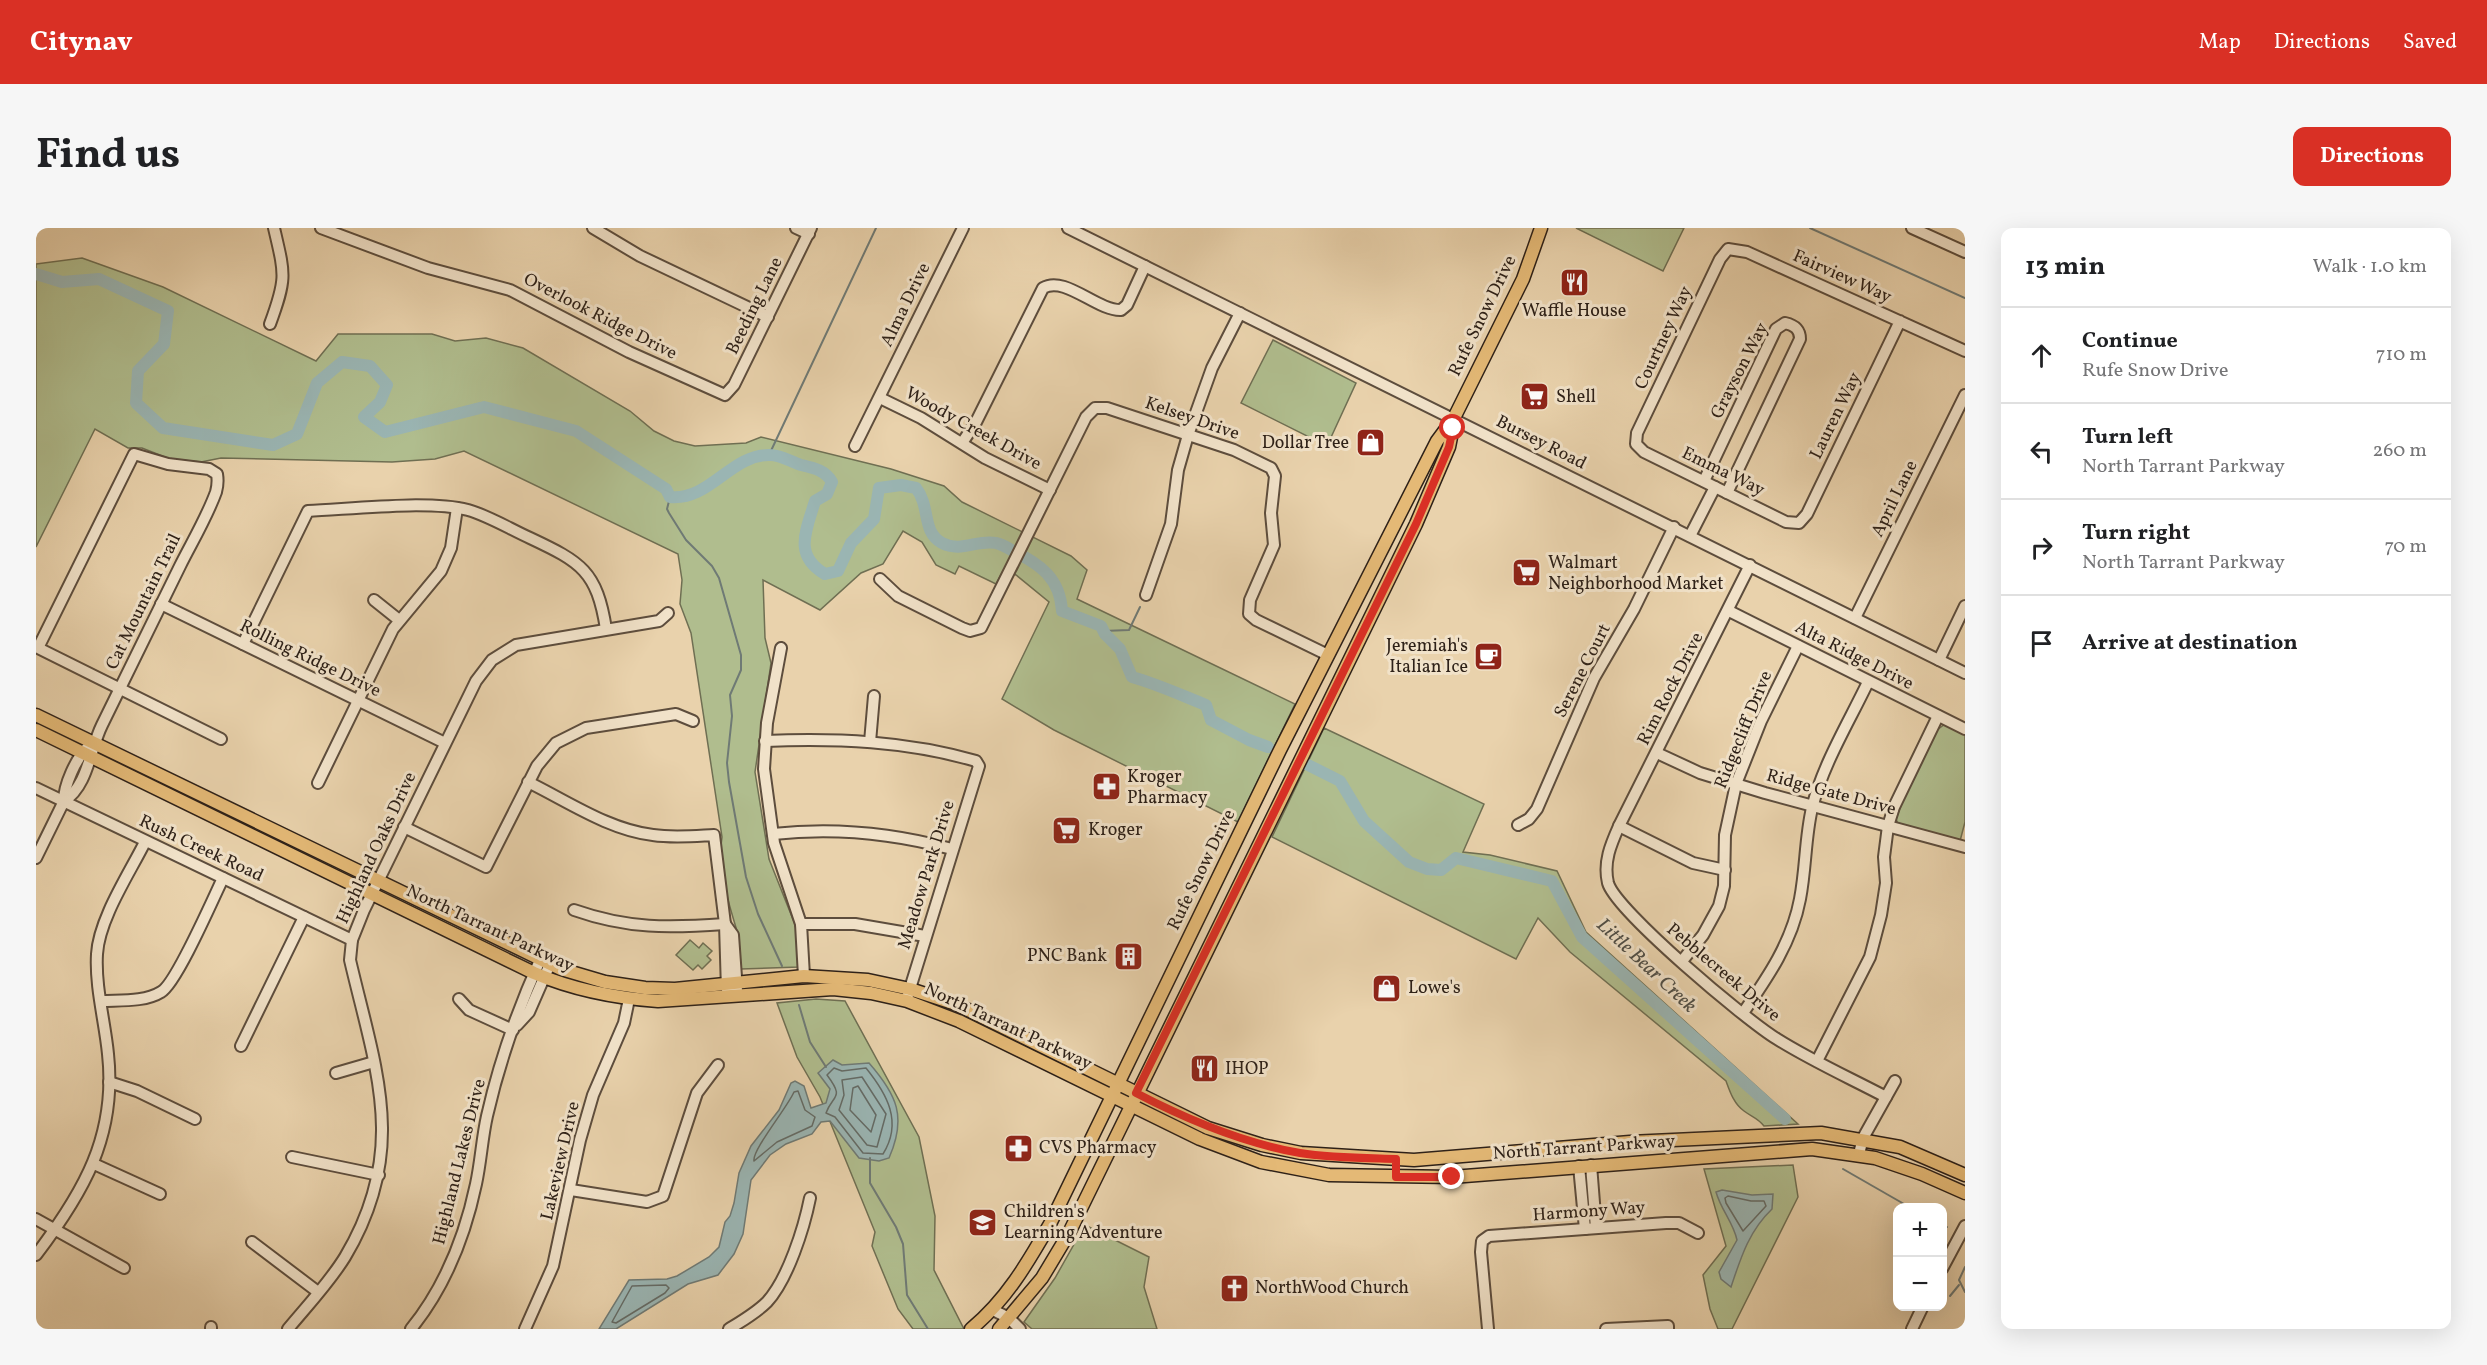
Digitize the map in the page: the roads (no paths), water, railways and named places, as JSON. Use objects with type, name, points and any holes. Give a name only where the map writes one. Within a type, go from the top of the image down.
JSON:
[{"type":"main road","name":"Rufe Snow Drive","points":[[970,1329],[993,1310],[1025,1268],[1050,1224],[1328,655],[1437,441],[1454,418],[1522,279],[1541,228]]},
{"type":"main road","name":"Rufe Snow Drive","points":[[1003,1326],[1042,1278],[1069,1233],[1389,581],[1449,447],[1454,418]]},
{"type":"main road","points":[[1371,572],[1389,581]]},
{"type":"main road","name":"North Tarrant Parkway","points":[[36,715],[545,962],[585,977],[626,986],[675,989],[804,976],[859,979],[908,994],[956,1004],[1208,1128],[1262,1145],[1318,1155],[1396,1159],[1480,1156],[1774,1133],[1821,1133],[1863,1138],[1910,1150],[1965,1175]]},
{"type":"main road","name":"North Tarrant Parkway","points":[[36,730],[539,975],[590,992],[629,999],[658,1001],[833,989],[908,994],[931,1008],[1200,1139],[1261,1162],[1329,1175],[1452,1177],[1812,1149],[1860,1154],[1922,1174],[1965,1193]]},
{"type":"main road","points":[[1237,839],[1258,849]]},
{"type":"main road","points":[[1185,946],[1204,956]]},
{"type":"main road","points":[[1015,1047],[1021,1035]]},
{"type":"main road","points":[[1396,1159],[1396,1177]]},
{"type":"street","points":[[270,324],[284,283],[284,269],[274,228]]},
{"type":"street","name":"Overlook Ridge Drive","points":[[321,228],[428,268],[510,290],[629,352],[725,395]]},
{"type":"street","points":[[593,228],[640,256],[768,317]]},
{"type":"street","points":[[796,228],[810,231]]},
{"type":"street","name":"Alma Drive","points":[[855,446],[963,228]]},
{"type":"street","name":"Bursey Road","points":[[1068,228],[1965,673]]},
{"type":"street","points":[[1912,228],[1965,252]]},
{"type":"street","name":"Beeding Lane","points":[[725,395],[735,385],[810,231]]},
{"type":"street","name":"Fairview Way","points":[[1728,249],[1747,252],[1965,351]]},
{"type":"street","name":"Courtney Way","points":[[1636,444],[1637,433],[1720,259],[1728,249]]},
{"type":"street","points":[[962,443],[976,422],[1040,294],[1048,285],[1058,285],[1111,309],[1121,310],[1127,305],[1146,266]]},
{"type":"street","points":[[1146,595],[1172,524],[1178,470],[1188,435],[1212,368],[1239,313]]},
{"type":"street","name":"Lauren Way","points":[[1799,523],[1807,514],[1900,321]]},
{"type":"street","name":"Grayson Way","points":[[1704,482],[1776,328],[1785,323],[1792,325],[1798,331],[1800,339],[1727,493]]},
{"type":"street","name":"April Lane","points":[[1855,618],[1965,395]]},
{"type":"street","name":"Woody Creek Drive","points":[[880,398],[921,418],[962,443],[1050,490]]},
{"type":"street","name":"Kelsey Drive","points":[[1050,490],[1086,417],[1095,408],[1107,408],[1251,457],[1274,472],[1272,513],[1274,545],[1250,600],[1249,614],[1256,620],[1328,655]]},
{"type":"street","name":"Emma Way","points":[[1636,444],[1644,452],[1786,522],[1799,523]]},
{"type":"street","name":"Cat Mountain Trail","points":[[36,858],[64,801],[75,790],[87,755],[120,689],[216,492],[217,474],[209,469],[168,464],[134,454],[38,648],[120,689]]},
{"type":"street","points":[[1690,536],[1715,487]]},
{"type":"street","points":[[879,579],[898,596],[962,628],[976,630],[984,623],[1050,490]]},
{"type":"street","points":[[318,783],[399,620],[441,571],[451,548],[457,508]]},
{"type":"street","points":[[243,644],[308,511],[457,508],[483,516],[574,561],[596,587],[602,599],[606,629]]},
{"type":"street","name":"Serene Court","points":[[1518,825],[1529,819],[1537,809],[1594,678],[1634,609],[1674,527]]},
{"type":"street","name":"Rim Rock Drive","points":[[1619,826],[1729,611],[1750,565]]},
{"type":"street","points":[[374,600],[399,620]]},
{"type":"street","name":"Rolling Ridge Drive","points":[[161,604],[445,743]]},
{"type":"street","points":[[1939,660],[1965,606]]},
{"type":"street","name":"Alta Ridge Drive","points":[[1729,611],[1965,729]]},
{"type":"street","name":"Highland Oaks Drive","points":[[288,1329],[344,1258],[361,1226],[379,1175],[383,1150],[383,1122],[374,1062],[350,960],[352,940],[378,881],[476,681],[499,654],[531,641],[659,621],[668,613]]},
{"type":"street","name":"Ridgecliff Drive","points":[[1682,961],[1717,911],[1725,870],[1725,835],[1736,784],[1761,721],[1798,646]]},
{"type":"street","points":[[781,648],[765,741],[764,769],[772,834],[780,866],[801,924],[804,976]]},
{"type":"street","points":[[1743,1012],[1774,967],[1792,930],[1801,897],[1805,844],[1812,807],[1820,782],[1868,682]]},
{"type":"street","points":[[120,689],[221,739]]},
{"type":"street","points":[[765,741],[870,742],[874,696]]},
{"type":"street","points":[[404,827],[486,867],[528,782],[546,752],[574,732],[676,714],[693,721]]},
{"type":"street","points":[[1816,1061],[1870,957],[1881,915],[1886,883],[1884,857],[1888,826],[1894,807],[1938,716]]},
{"type":"street","name":"Meadow Park Drive","points":[[870,742],[922,748],[976,761],[979,766],[908,994]]},
{"type":"street","name":"Ridge Gate Drive","points":[[1657,753],[1700,773],[1736,784],[1812,807],[1965,847]]},
{"type":"street","points":[[528,782],[609,821],[640,833],[666,836],[714,835],[720,902],[725,924],[733,935],[732,997]]},
{"type":"street","name":"Rush Creek Road","points":[[36,788],[352,940]]},
{"type":"street","points":[[1619,826],[1694,863],[1725,870]]},
{"type":"street","name":"Pebblecreek Drive","points":[[1619,826],[1607,858],[1611,888],[1626,910],[1682,961],[1775,1038],[1886,1097]]},
{"type":"street","points":[[772,834],[806,830],[861,832],[912,838],[952,849]]},
{"type":"street","points":[[36,1255],[75,1203],[94,1164],[105,1118],[109,1082],[97,954],[101,931],[145,842]]},
{"type":"street","points":[[102,1001],[138,999],[163,992],[223,879]]},
{"type":"street","points":[[574,910],[596,918],[649,928],[725,924]]},
{"type":"street","points":[[241,1046],[304,917]]},
{"type":"street","points":[[801,924],[855,924],[926,936]]},
{"type":"street","name":"Highland Lakes Drive","points":[[411,1329],[444,1279],[458,1249],[476,1182],[487,1115],[513,1030],[545,962]]},
{"type":"street","points":[[459,999],[469,1010],[513,1030]]},
{"type":"street","name":"Lakeview Drive","points":[[525,1329],[553,1266],[580,1140],[593,1095],[624,1023],[629,999]]},
{"type":"street","points":[[336,1073],[374,1062]]},
{"type":"street","points":[[571,1190],[647,1202],[663,1196],[697,1093],[718,1065]]},
{"type":"street","points":[[1860,1154],[1863,1138],[1895,1081]]},
{"type":"street","points":[[109,1082],[137,1091],[195,1119]]},
{"type":"street","points":[[292,1157],[379,1175]]},
{"type":"street","points":[[94,1164],[160,1194]]},
{"type":"street","points":[[1585,1165],[1591,1228]]},
{"type":"street","points":[[729,1329],[760,1308],[776,1290],[807,1214],[810,1198]]},
{"type":"street","points":[[36,1219],[124,1268]]},
{"type":"street","name":"Harmony Way","points":[[1488,1329],[1482,1241],[1489,1236],[1666,1223],[1679,1223],[1698,1233]]},
{"type":"street","points":[[1947,1260],[1965,1226]]},
{"type":"street","points":[[252,1242],[318,1292]]},
{"type":"street","points":[[993,1310],[1003,1326],[1020,1329]]},
{"type":"street","points":[[1912,1329],[1921,1311]]},
{"type":"street","points":[[1606,1329],[1668,1328]]},
{"type":"water","points":[[833,1060],[842,1065],[869,1063],[892,1096],[898,1118],[889,1158],[879,1161],[859,1158],[830,1121],[821,1122],[812,1134],[786,1144],[770,1155],[751,1180],[743,1234],[734,1254],[718,1275],[688,1284],[616,1329],[599,1329],[629,1280],[667,1279],[677,1276],[709,1257],[719,1247],[725,1222],[730,1216],[734,1203],[739,1173],[751,1146],[779,1110],[791,1083],[795,1081],[804,1086],[811,1108],[826,1103],[830,1089],[818,1073]]},
{"type":"water","points":[[1722,1190],[1752,1195],[1773,1194],[1772,1209],[1752,1235],[1731,1287],[1721,1279],[1719,1272],[1737,1240],[1716,1192]]},
{"type":"waterway","points":[[769,455],[876,228]]},
{"type":"waterway","points":[[1810,228],[1965,298]]},
{"type":"waterway","name":"Little Bear Creek","points":[[36,274],[62,282],[99,279],[168,311],[164,344],[138,371],[136,403],[163,428],[273,445],[297,434],[317,383],[342,362],[370,366],[387,385],[380,402],[364,417],[385,432],[484,407],[576,431],[666,489],[670,497],[697,492],[732,469],[756,457],[778,456],[819,470],[832,482],[827,494],[815,501],[808,522],[805,550],[815,567],[825,574],[838,571],[851,543],[874,519],[879,488],[901,485],[916,488],[921,495],[928,525],[935,538],[942,543],[956,547],[996,543],[1032,561],[1053,581],[1062,611],[1101,626],[1105,634],[1120,649],[1132,677],[1206,705],[1211,720],[1249,740],[1268,747]]},
{"type":"waterway","points":[[670,497],[667,509],[669,513],[686,540],[712,566],[719,578],[741,655],[741,670],[730,695],[732,716],[727,763],[729,782],[746,877],[758,914],[782,966]]},
{"type":"waterway","points":[[1103,631],[1129,630],[1140,607]]},
{"type":"waterway","name":"Little Bear Creek","points":[[1308,765],[1340,781],[1364,821],[1409,862],[1427,869],[1441,870],[1456,858],[1552,881],[1582,937],[1785,1119]]},
{"type":"waterway","points":[[799,1005],[810,1042],[826,1067]]},
{"type":"waterway","points":[[870,1158],[870,1183],[896,1227],[903,1244],[907,1295],[928,1329]]},
{"type":"waterway","name":"Little Bear Creek","points":[[1843,1169],[1902,1203]]},
{"type":"waterway","name":"Little Bear Creek","points":[[1965,1267],[1959,1280],[1965,1292]]},
{"type":"waterway","points":[[1950,1296],[1959,1285]]},
{"type":"place","name":"Waffle House","points":[[1574,282]]},
{"type":"place","name":"Shell","points":[[1535,397]]},
{"type":"place","name":"Dollar Tree","points":[[1370,443]]},
{"type":"place","name":"Walmart Neighborhood Market","points":[[1527,573]]},
{"type":"place","name":"Jeremiah's Italian Ice","points":[[1489,656]]},
{"type":"place","name":"Kroger Pharmacy","points":[[1106,787]]},
{"type":"place","name":"Kroger","points":[[1067,830]]},
{"type":"place","name":"PNC Bank","points":[[1128,956]]},
{"type":"place","name":"Lowe's","points":[[1387,988]]},
{"type":"place","name":"IHOP","points":[[1204,1069]]},
{"type":"place","name":"CVS Pharmacy","points":[[1018,1148]]},
{"type":"place","name":"Children's Learning Adventure","points":[[983,1222]]},
{"type":"place","name":"NorthWood Church","points":[[1234,1288]]}]
